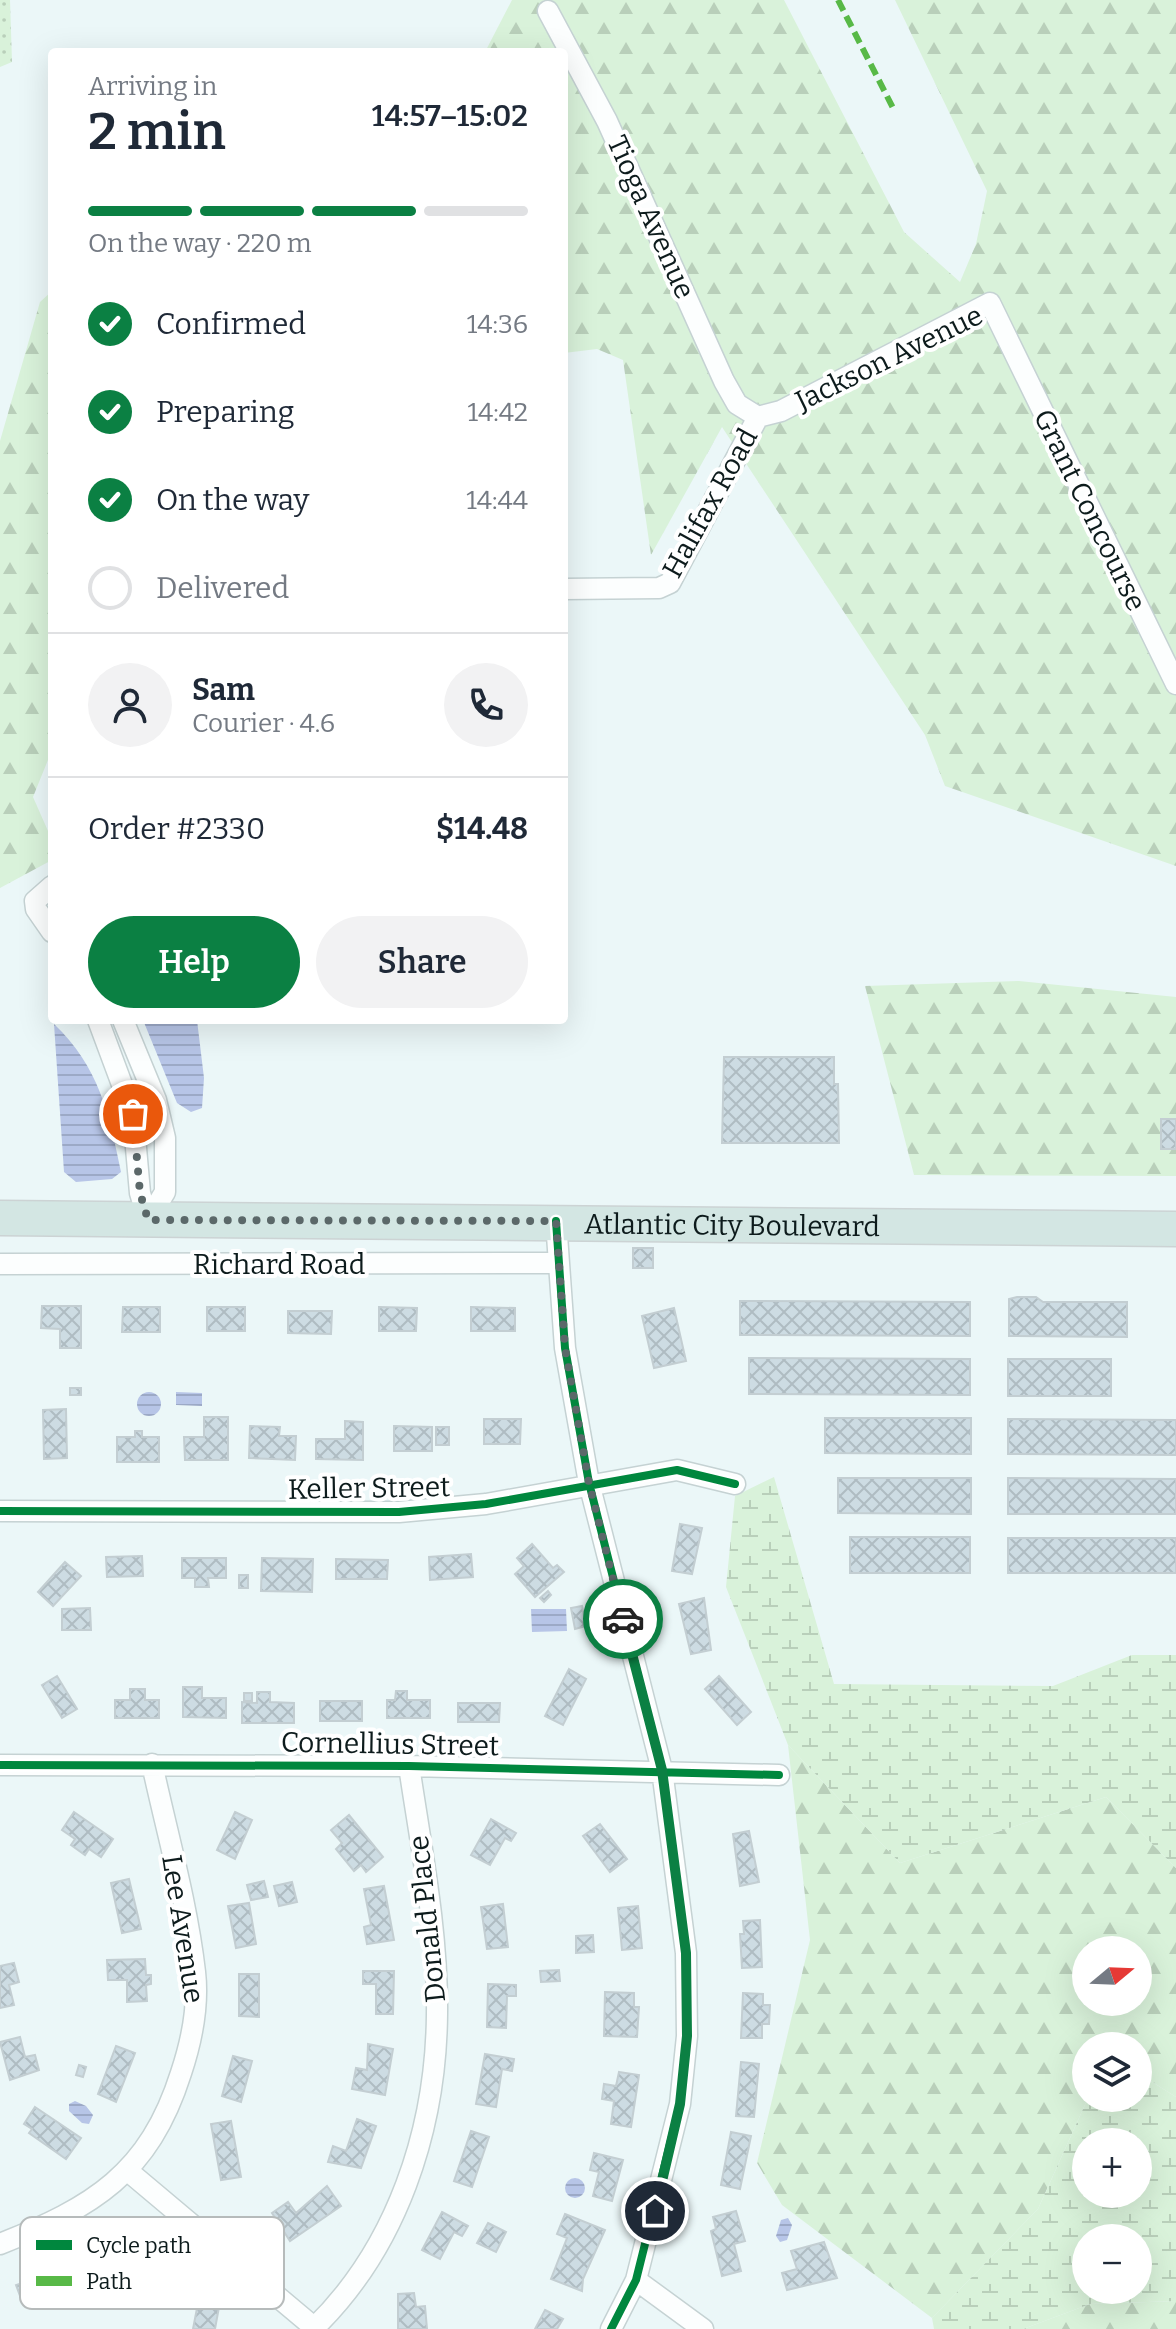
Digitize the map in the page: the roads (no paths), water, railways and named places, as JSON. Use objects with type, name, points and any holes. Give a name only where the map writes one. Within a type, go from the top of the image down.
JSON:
[{"type":"highway","name":"Atlantic City Boulevard","points":[[0,1218],[1176,1229]]},
{"type":"street","name":"Tioga Avenue","points":[[548,11],[568,48]]},
{"type":"street","name":"Tioga Avenue","points":[[568,48],[607,121],[724,381],[737,404],[758,417]]},
{"type":"street","name":"Jackson Avenue","points":[[758,417],[781,411],[990,303],[1005,335]]},
{"type":"street","name":"Grant Concourse","points":[[1005,335],[1176,684]]},
{"type":"street","name":"Halifax Road","points":[[568,589],[659,588],[670,583],[758,417]]},
{"type":"street","points":[[48,891],[35,901],[48,920]]},
{"type":"street","points":[[100,1024],[131,1106],[140,1193],[148,1220]]},
{"type":"street","points":[[125,1024],[156,1100],[165,1138],[165,1192],[148,1220]]},
{"type":"street","points":[[556,1221],[565,1348],[589,1483],[662,1770],[686,1953],[687,2036],[674,2135],[636,2280],[611,2329]]},
{"type":"street","name":"Richard Road","points":[[0,1264],[558,1263]]},
{"type":"street","name":"Keller Street","points":[[0,1511],[399,1512],[486,1504],[589,1483],[677,1470],[735,1484]]},
{"type":"street","name":"Lee Avenue","points":[[65,2217],[128,2171],[155,2135],[172,2102],[196,2018],[196,1975],[152,1764]]},
{"type":"street","name":"Cornellius Street","points":[[0,1765],[409,1766],[779,1775]]},
{"type":"street","name":"Donald Place","points":[[314,2329],[358,2276],[378,2245],[408,2185],[424,2132],[437,2015],[433,1936],[409,1766]]},
{"type":"street","points":[[128,2171],[182,2217]]},
{"type":"street","name":"Lee Avenue","points":[[0,2244],[20,2236]]},
{"type":"street","points":[[636,2280],[703,2329]]},
{"type":"street","points":[[284,2304],[314,2329]]},
{"type":"water","points":[[54,1024],[82,1057],[100,1092],[121,1172],[112,1179],[76,1182],[64,1172]]},
{"type":"water","points":[[145,1024],[197,1024],[204,1078],[202,1108],[191,1112],[177,1103]]},
{"type":"water","points":[[149,1392],[157,1396],[161,1404],[157,1412],[149,1416],[141,1412],[137,1404],[141,1396]]},
{"type":"water","points":[[176,1392],[202,1393],[202,1406],[176,1405]]},
{"type":"water","points":[[531,1609],[566,1609],[567,1631],[532,1632]]},
{"type":"water","points":[[75,2101],[86,2106],[93,2115],[89,2124],[82,2123],[69,2111],[69,2104]]},
{"type":"water","points":[[571,2178],[579,2178],[585,2188],[579,2198],[571,2198],[565,2192],[565,2184]]},
{"type":"water","points":[[788,2218],[792,2225],[787,2240],[780,2242],[776,2236],[781,2220]]}]
